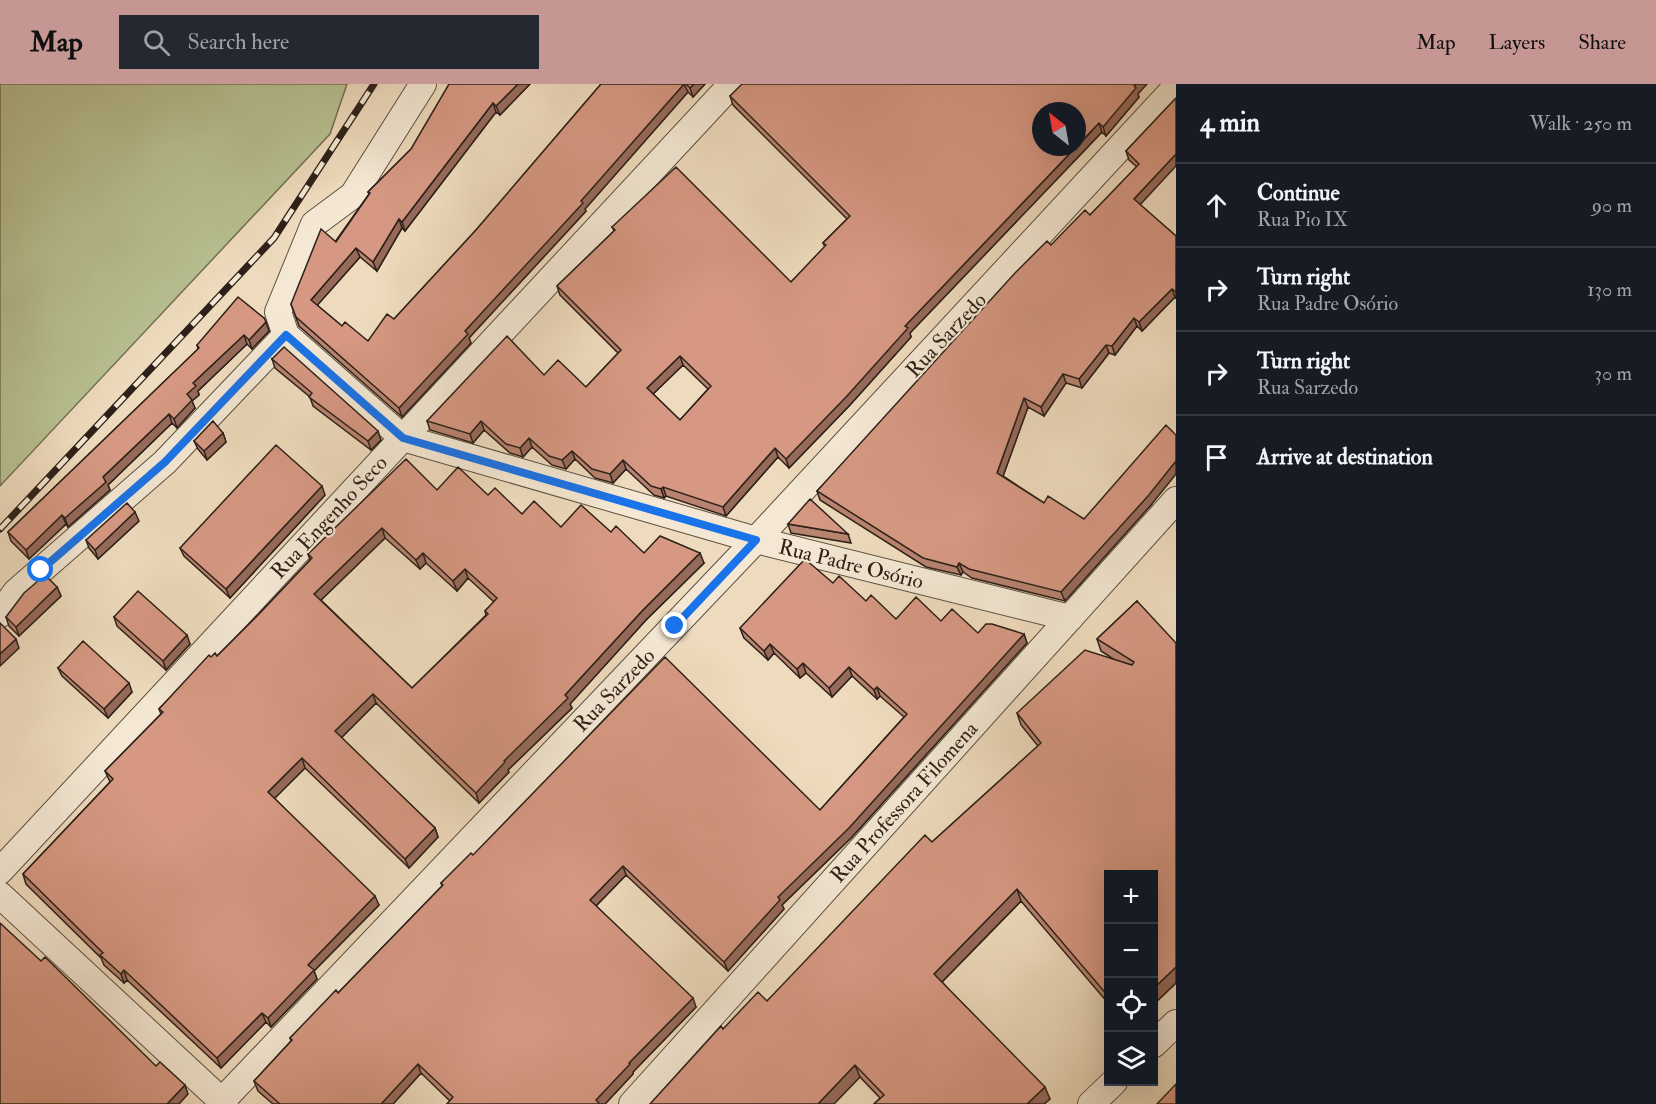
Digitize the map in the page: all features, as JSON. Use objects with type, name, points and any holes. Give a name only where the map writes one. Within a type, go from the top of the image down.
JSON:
[{"type":"street","points":[[0,614],[16,592],[165,462],[286,335],[278,312],[314,224],[354,195],[423,84]]},
{"type":"street","name":"Rua Engenho Seco","points":[[0,871],[732,84]]},
{"type":"street","name":"Rua Sarzedo","points":[[222,1103],[756,540],[1176,87]]},
{"type":"street","name":"Rua Padre Osório","points":[[286,335],[403,438],[756,540],[1070,618]]},
{"type":"street","name":"Rua Professora Filomena","points":[[632,1104],[1176,500]]},
{"type":"street","points":[[0,895],[222,1103]]},
{"type":"street","points":[[1158,1040],[1176,1023]]},
{"type":"street","points":[[1091,1104],[1110,1086]]},
{"type":"green space","points":[[0,84],[347,84],[330,134],[0,486]]},
{"type":"building","points":[[449,84],[518,84],[496,106],[493,103],[402,222],[399,219],[373,262],[356,248],[311,300],[342,326],[345,322],[368,341],[387,314],[394,319],[476,230],[601,84],[684,84],[581,201],[583,203],[465,331],[468,334],[399,408],[296,317],[291,304],[321,229],[336,242],[370,193],[368,192],[411,149]]},
{"type":"building","points":[[742,84],[1136,84],[1134,86],[1136,88],[1103,127],[1099,123],[1086,137],[1086,102],[1032,102],[1032,156],[1067,156],[905,326],[908,328],[786,459],[775,448],[723,507],[663,487],[661,489],[651,486],[623,460],[610,474],[592,469],[572,451],[562,460],[549,456],[529,438],[520,448],[506,444],[481,421],[470,434],[427,421],[507,336],[544,375],[558,360],[586,387],[621,350],[557,286],[615,230],[612,227],[676,167],[791,282],[826,245],[823,243],[850,216],[730,96]],"holes":[[[680,356],[711,386],[680,420],[647,388]]]},
{"type":"building","points":[[1176,98],[1176,154],[1134,199],[1176,236],[1176,292],[1172,289],[1139,322],[1134,318],[1112,346],[1106,345],[1079,379],[1063,374],[1041,407],[1024,398],[997,473],[1044,503],[1048,496],[1084,519],[1166,425],[1176,435],[1176,461],[1148,496],[1061,592],[969,569],[959,563],[957,567],[923,558],[817,491],[1015,273],[1047,241],[1051,245],[1085,210],[1090,215],[1139,164],[1126,151]]},
{"type":"building","points":[[238,297],[266,322],[249,340],[244,335],[193,383],[196,386],[187,394],[192,400],[174,419],[169,414],[103,477],[106,482],[65,518],[62,515],[26,550],[8,532],[199,348],[197,345]]},
{"type":"building","points":[[284,347],[378,431],[368,441],[309,397],[312,393],[272,359]]},
{"type":"building","points":[[213,421],[223,433],[204,451],[194,441]]},
{"type":"building","points":[[276,445],[322,486],[226,589],[180,548]]},
{"type":"building","points":[[406,459],[437,490],[458,467],[488,495],[495,488],[522,514],[534,501],[561,527],[581,505],[611,532],[616,526],[644,553],[660,536],[700,553],[642,611],[565,695],[568,698],[504,761],[476,793],[373,694],[335,731],[435,828],[405,859],[302,758],[268,792],[375,896],[308,965],[314,970],[268,1018],[262,1013],[217,1058],[124,970],[121,974],[100,955],[103,953],[23,874],[113,779],[105,771],[163,712],[159,709],[209,655],[211,657],[215,653],[217,656],[259,614],[312,558],[308,554]],"holes":[[[382,528],[416,560],[423,553],[453,581],[465,569],[497,598],[485,611],[488,614],[412,688],[314,594]]]},
{"type":"building","points":[[810,499],[848,534],[788,524]]},
{"type":"building","points":[[127,503],[135,512],[95,550],[86,540]]},
{"type":"building","points":[[805,559],[833,583],[839,576],[866,601],[871,595],[896,619],[916,597],[941,621],[952,609],[978,633],[986,624],[992,624],[1024,634],[849,828],[778,897],[780,900],[724,962],[623,866],[590,900],[693,998],[629,1063],[596,1100],[598,1104],[447,1104],[453,1097],[418,1064],[381,1104],[280,1104],[254,1081],[292,1040],[290,1038],[336,990],[338,993],[443,885],[441,883],[471,853],[473,855],[665,657],[820,810],[907,714],[877,687],[874,690],[849,667],[829,688],[803,663],[797,669],[770,644],[764,651],[740,628]]},
{"type":"building","points":[[45,575],[57,587],[16,627],[6,617],[24,593]]},
{"type":"building","points":[[138,591],[187,635],[163,661],[114,617]]},
{"type":"building","points":[[1137,601],[1176,643],[1176,967],[1158,984],[1158,870],[1104,870],[1104,991],[1017,889],[934,974],[1045,1087],[1027,1104],[874,1104],[884,1095],[855,1065],[818,1104],[650,1104],[721,1026],[723,1029],[758,992],[767,1001],[925,835],[932,842],[1041,743],[1017,713],[1085,650],[1132,665],[1134,662],[1097,639]]},
{"type":"building","points":[[0,623],[16,639],[0,654]]},
{"type":"building","points":[[83,641],[129,683],[104,709],[58,668]]},
{"type":"building","points":[[0,923],[41,961],[45,957],[156,1066],[160,1062],[185,1085],[167,1104],[0,1104]]},
{"type":"building","points":[[1176,1084],[1176,1104],[1157,1104]]},
{"type":"railway","points":[[0,529],[274,238],[374,84]]},
{"type":"route","points":[[41,570],[165,462],[286,335],[403,438],[756,540],[675,626]]}]
